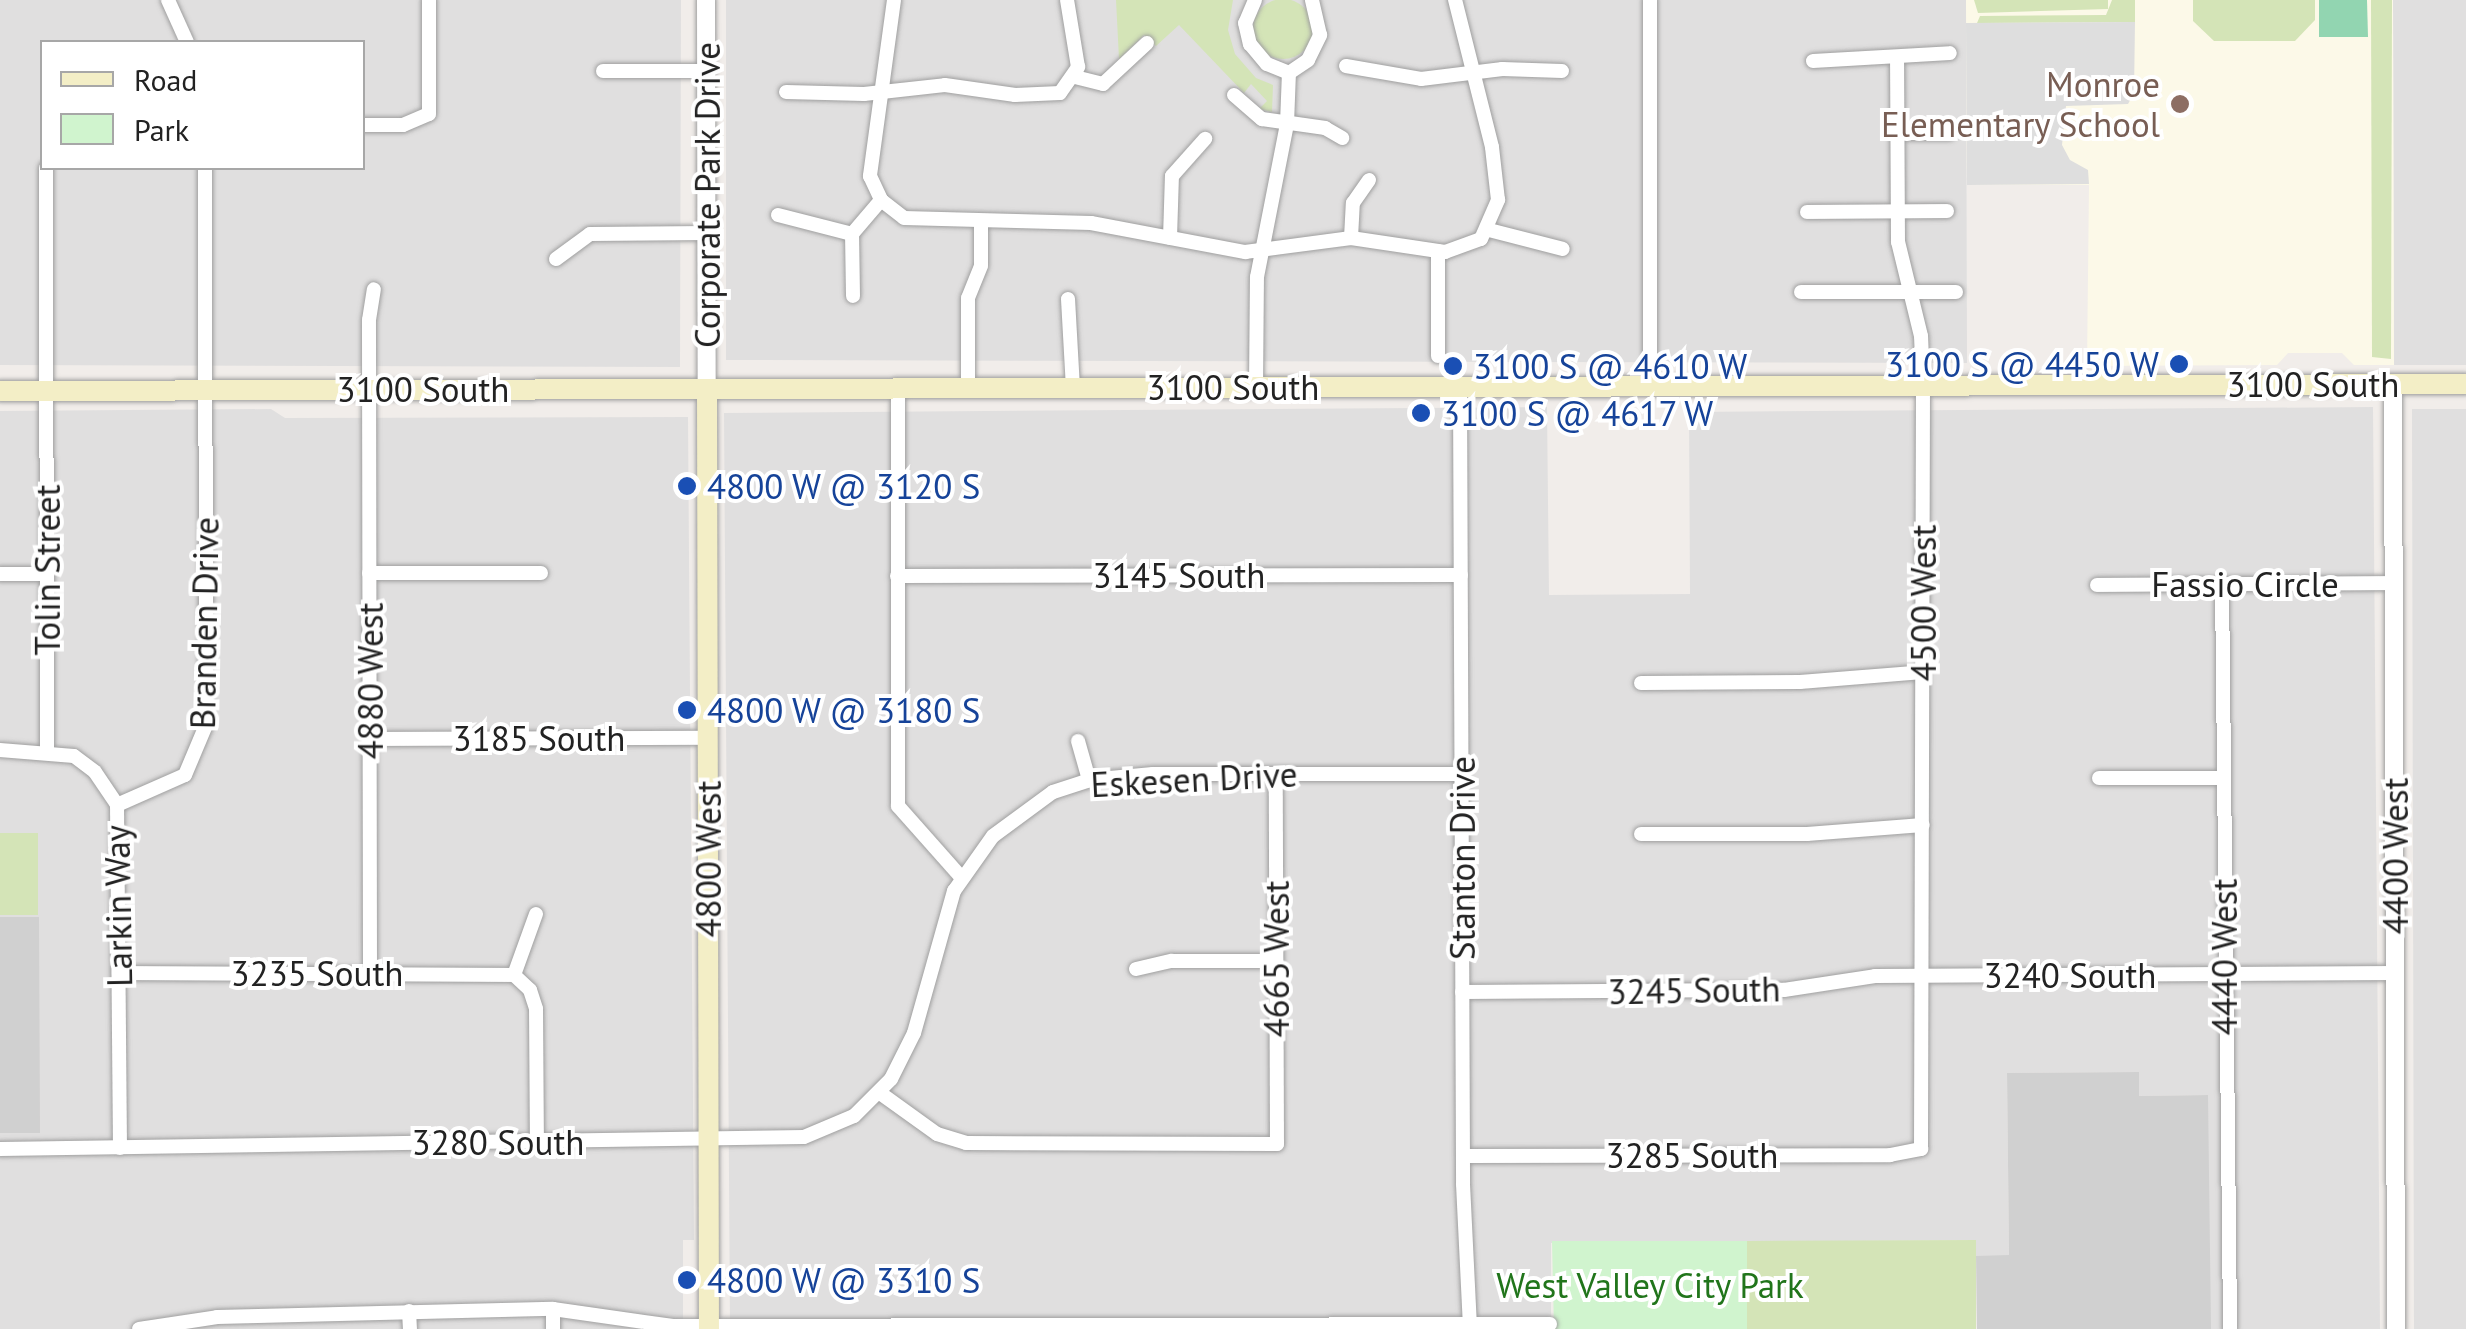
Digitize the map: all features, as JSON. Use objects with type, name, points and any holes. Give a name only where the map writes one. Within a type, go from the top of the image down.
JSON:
[{"type":"main road","name":"3100 South","points":[[0,391],[2466,384]]},
{"type":"main road","name":"4800 West","points":[[707,389],[708,1328]]},
{"type":"street","points":[[168,0],[186,40]]},
{"type":"street","points":[[365,126],[403,125],[430,114],[429,0]]},
{"type":"street","name":"Corporate Park Drive","points":[[706,0],[707,389]]},
{"type":"street","points":[[894,0],[878,93],[870,176],[881,200],[912,220],[982,225],[1090,224],[1260,250],[1351,238],[1438,251],[1467,248],[1489,230],[1498,189],[1455,0]]},
{"type":"street","points":[[786,92],[878,93],[946,85],[1044,95],[1066,89],[1075,77],[1067,0]]},
{"type":"street","points":[[1255,0],[1244,23],[1250,44],[1267,64],[1289,73]]},
{"type":"street","points":[[1289,73],[1308,60],[1320,36],[1312,0]]},
{"type":"street","points":[[1650,0],[1650,386]]},
{"type":"street","points":[[1075,77],[1103,84],[1148,43]]},
{"type":"street","points":[[1813,61],[1898,60],[1909,54],[1950,54]]},
{"type":"street","name":"4500 West","points":[[1898,60],[1896,212],[1922,385],[1925,975],[1920,1149]]},
{"type":"street","points":[[1346,66],[1408,79],[1562,71]]},
{"type":"street","points":[[604,71],[706,71]]},
{"type":"street","points":[[1256,387],[1260,250],[1287,124],[1289,73]]},
{"type":"street","points":[[1234,95],[1258,116],[1325,128],[1342,138]]},
{"type":"street","points":[[1896,134],[1950,134]]},
{"type":"street","points":[[1170,238],[1172,176],[1206,139]]},
{"type":"street","name":"Tolin Street","points":[[46,170],[47,750]]},
{"type":"street","name":"Branden Drive","points":[[117,804],[173,784],[195,764],[203,746],[205,170]]},
{"type":"street","points":[[1351,238],[1353,203],[1369,180]]},
{"type":"street","points":[[853,296],[852,234],[881,200]]},
{"type":"street","points":[[1807,212],[1947,211]]},
{"type":"street","points":[[778,215],[852,234]]},
{"type":"street","points":[[968,388],[968,298],[980,265],[982,225]]},
{"type":"street","points":[[1489,230],[1563,250]]},
{"type":"street","points":[[556,259],[590,234],[706,233]]},
{"type":"street","points":[[1438,251],[1438,356]]},
{"type":"street","name":"4880 West","points":[[370,974],[368,390],[374,288]]},
{"type":"street","points":[[1801,292],[1956,292]]},
{"type":"street","points":[[1068,299],[1073,388]]},
{"type":"street","name":"4400 West","points":[[2393,384],[2396,1329]]},
{"type":"street","name":"Stanton Drive","points":[[1460,386],[1463,1156],[1470,1326]]},
{"type":"street","points":[[898,388],[898,806],[962,878]]},
{"type":"street","points":[[369,573],[541,573]]},
{"type":"street","points":[[0,574],[47,574]]},
{"type":"street","name":"3145 South","points":[[897,576],[1461,575]]},
{"type":"street","name":"Fassio Circle","points":[[2097,585],[2394,583]]},
{"type":"street","name":"4440 West","points":[[2222,584],[2230,1329]]},
{"type":"street","points":[[1640,682],[1800,682],[1923,672]]},
{"type":"street","name":"3185 South","points":[[370,739],[708,738]]},
{"type":"street","points":[[1078,740],[1089,780]]},
{"type":"street","name":"Larkin Way","points":[[0,750],[47,750],[85,763],[117,804],[120,1148]]},
{"type":"street","name":"4665 West","points":[[880,1093],[937,1134],[966,1143],[1277,1144],[1276,774]]},
{"type":"street","name":"Eskesen Drive","points":[[708,1142],[822,1132],[880,1093],[908,1049],[943,919],[962,878],[1021,812],[1089,780],[1462,774]]},
{"type":"street","points":[[2100,778],[2223,778]]},
{"type":"street","points":[[1641,834],[1807,834],[1923,825]]},
{"type":"street","points":[[536,914],[514,975],[530,990],[536,1009],[537,1142]]},
{"type":"street","points":[[1136,969],[1172,961],[1276,961]]},
{"type":"street","name":"3240 South","points":[[1925,975],[2396,973]]},
{"type":"street","name":"3235 South","points":[[120,974],[514,975]]},
{"type":"street","name":"3245 South","points":[[1462,992],[1784,990],[1925,975]]},
{"type":"street","name":"3280 South","points":[[120,1148],[288,1142],[708,1142]]},
{"type":"street","points":[[0,1149],[120,1148]]},
{"type":"street","name":"3285 South","points":[[1463,1156],[1890,1155],[1920,1149]]},
{"type":"street","points":[[553,1310],[554,1329]]},
{"type":"street","points":[[139,1329],[190,1319],[263,1323],[410,1311],[553,1310],[708,1328],[1550,1324]]},
{"type":"street","points":[[410,1311],[410,1329]]},
{"type":"shaded area","points":[[0,0],[681,0],[680,367],[0,365]]},
{"type":"shaded area","points":[[726,0],[1966,0],[1967,363],[726,360]]},
{"type":"shaded area","name":"Monroe Elementary School","points":[[1966,0],[2393,0],[2394,365],[2354,365],[2342,353],[2288,353],[2277,365],[2087,366],[2089,185],[1967,185]]},
{"type":"shaded area","points":[[2393,0],[2466,0],[2466,365],[2394,365]]},
{"type":"shaded area","points":[[2135,22],[2134,93],[2128,104],[2066,106],[2062,145],[2070,160],[2088,170],[2089,184],[1967,185],[1966,23]]},
{"type":"shaded area","points":[[1547,407],[1549,595],[1690,594],[1689,412],[2373,407],[2380,1329],[2210,1329],[2207,1095],[2139,1096],[2138,1072],[2007,1073],[2009,1256],[1976,1256],[1976,1240],[1551,1243],[1551,1329],[730,1329],[724,413]]},
{"type":"shaded area","points":[[271,409],[285,418],[688,417],[694,1240],[683,1240],[683,1329],[0,1329],[0,411]]},
{"type":"shaded area","points":[[2412,409],[2466,409],[2466,1329],[2414,1329]]},
{"type":"shaded area","points":[[0,917],[39,917],[40,1133],[0,1133]]},
{"type":"shaded area","points":[[2139,1072],[2139,1096],[2208,1095],[2211,1329],[1977,1329],[1976,1256],[2009,1255],[2007,1073]]},
{"type":"green space","points":[[1283,-1],[1304,8],[1313,29],[1304,50],[1283,59],[1262,50],[1253,29],[1262,8]]},
{"type":"green space","points":[[1116,0],[1233,0],[1228,30],[1235,54],[1256,78],[1273,85],[1272,112],[1259,109],[1267,101],[1251,84],[1244,93],[1179,25],[1156,46],[1144,35],[1119,59]]},
{"type":"green space","points":[[1974,0],[2108,0],[2108,9],[1978,13]]},
{"type":"green space","points":[[2112,0],[2135,0],[2135,22],[1977,23],[1980,16],[2106,15]]},
{"type":"green space","points":[[2193,0],[2315,0],[2315,20],[2295,41],[2214,41],[2193,21]]},
{"type":"green space","points":[[2319,0],[2367,0],[2368,37],[2319,37]]},
{"type":"green space","points":[[2371,0],[2392,0],[2391,359],[2372,357]]},
{"type":"green space","points":[[0,833],[38,833],[38,915],[0,915]]},
{"type":"green space","points":[[1976,1240],[1976,1329],[1747,1329],[1747,1241]]},
{"type":"green space","name":"West Valley City Park","points":[[1552,1241],[1747,1241],[1747,1329],[1554,1329]]},
{"type":"place","name":"Monroe Elementary School","points":[[2180,104]]},
{"type":"place","name":"3100 S @ 4450 W","points":[[2179,364]]},
{"type":"place","name":"3100 S @ 4610 W","points":[[1453,366]]},
{"type":"place","name":"3100 S @ 4617 W","points":[[1421,413]]},
{"type":"place","name":"4800 W @ 3120 S","points":[[687,486]]},
{"type":"place","name":"4800 W @ 3180 S","points":[[687,710]]},
{"type":"place","name":"4800 W @ 3310 S","points":[[687,1280]]}]
